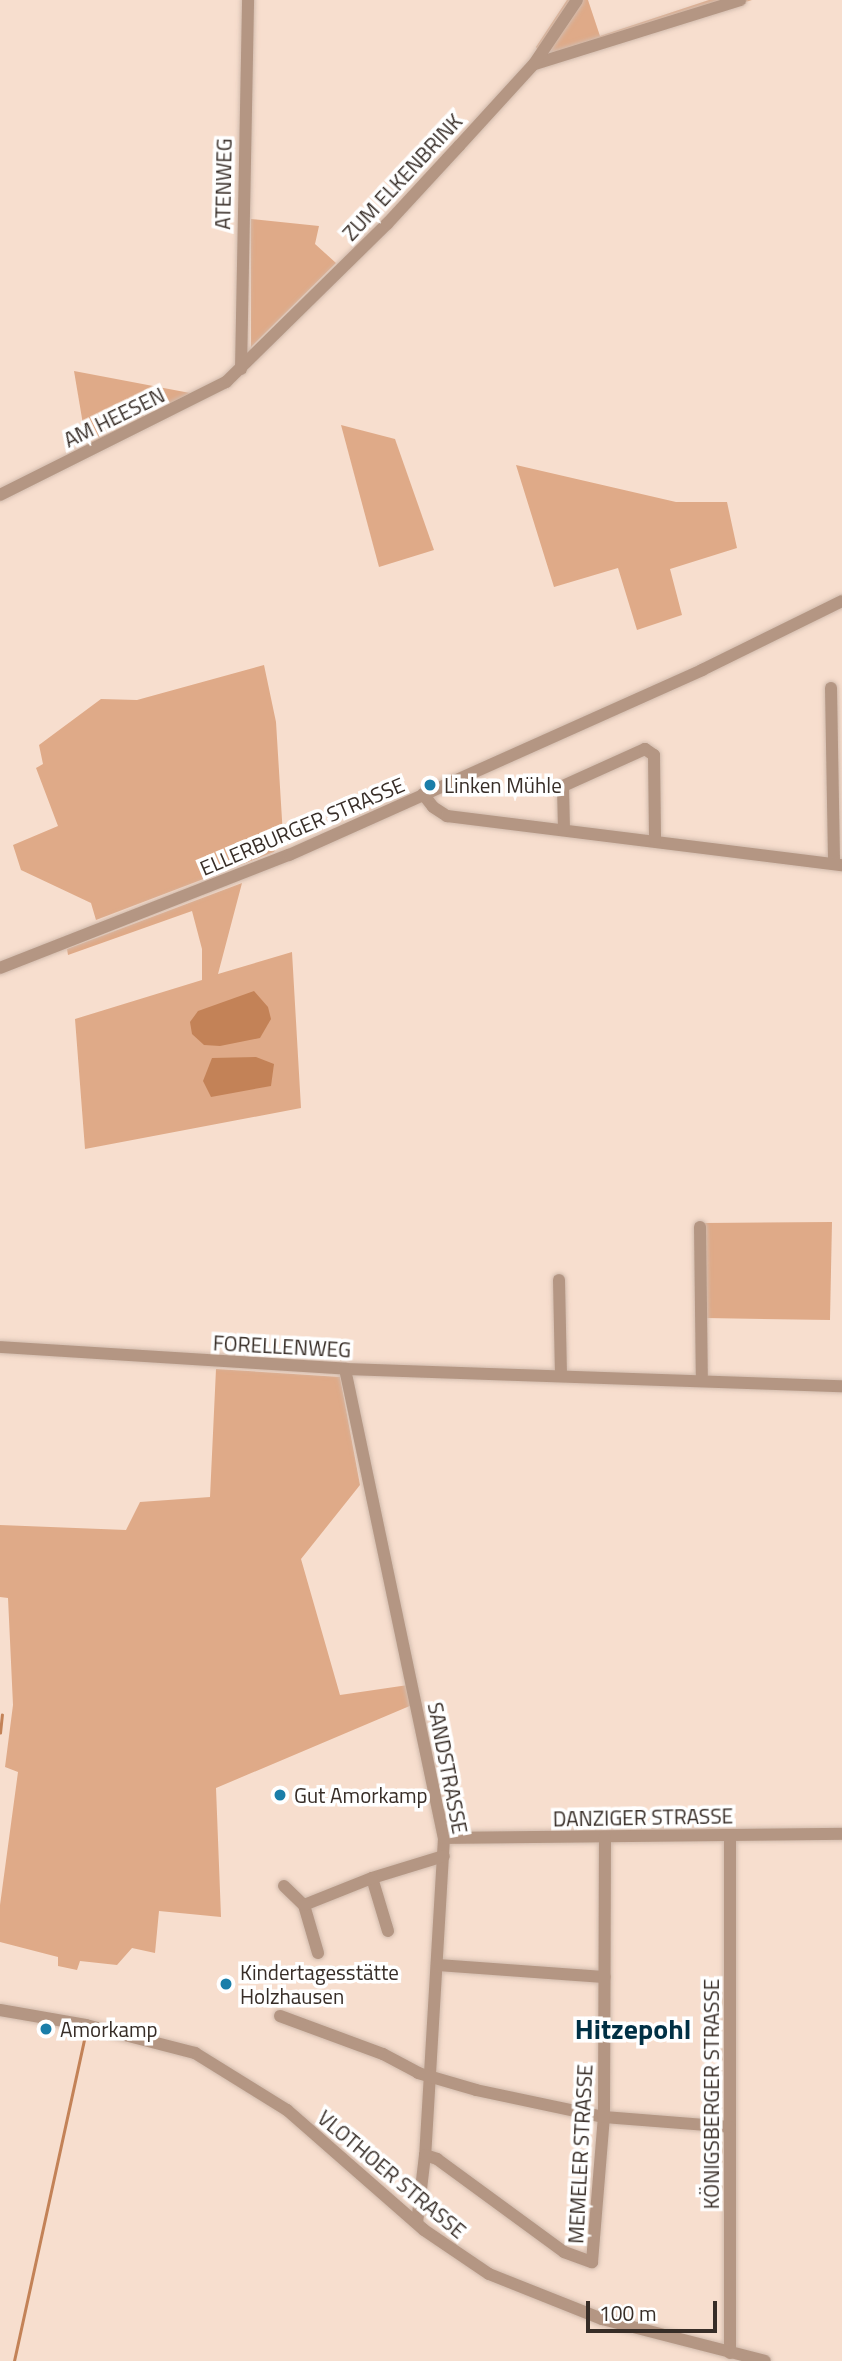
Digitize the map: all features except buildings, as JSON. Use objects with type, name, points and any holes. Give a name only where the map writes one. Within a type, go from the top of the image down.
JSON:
[{"type":"street","name":"ATENWEG","points":[[241,369],[248,0]]},
{"type":"street","name":"ZUM ELKENBRINK","points":[[241,369],[387,224],[534,64],[557,35],[578,0]]},
{"type":"street","points":[[534,64],[740,0]]},
{"type":"street","points":[[557,35],[558,44],[569,52]]},
{"type":"street","name":"AM HEESEN","points":[[0,495],[207,393],[241,369]]},
{"type":"street","name":"ELLERBURGER STRASSE","points":[[0,968],[289,855],[702,670],[842,601]]},
{"type":"street","points":[[423,794],[433,807],[447,816],[838,864],[831,688]]},
{"type":"street","points":[[564,831],[563,786],[645,749],[654,755],[655,840]]},
{"type":"street","points":[[699,1227],[702,1381]]},
{"type":"street","points":[[559,1279],[561,1375]]},
{"type":"street","name":"FORELLENWEG","points":[[0,1347],[345,1369],[842,1385]]},
{"type":"street","name":"SANDSTRASSE","points":[[345,1369],[444,1838],[425,2155],[416,2223]]},
{"type":"street","name":"DANZIGER STRASSE","points":[[444,1838],[842,1834]]},
{"type":"street","name":"KÖNIGSBERGER STRASSE","points":[[730,1835],[730,2353]]},
{"type":"street","name":"MEMELER STRASSE","points":[[425,2155],[437,2159],[564,2252],[592,2262],[604,2117],[606,1838]]},
{"type":"street","points":[[304,1905],[372,1878],[444,1856]]},
{"type":"street","points":[[372,1878],[388,1931]]},
{"type":"street","points":[[284,1886],[304,1905],[318,1954]]},
{"type":"street","points":[[437,1965],[605,1977]]},
{"type":"street","name":"VLOTHOER STRASSE","points":[[0,2010],[86,2025],[195,2053],[287,2110],[416,2223],[459,2256],[521,2291],[602,2319],[765,2361]]},
{"type":"street","points":[[280,2016],[383,2054],[430,2077],[604,2117],[672,2126],[730,2127]]},
{"type":"shaded area","points":[[567,0],[588,0],[600,36],[709,0],[752,0],[545,62],[536,47]]},
{"type":"shaded area","points":[[251,219],[319,226],[315,244],[336,263],[251,347]]},
{"type":"shaded area","points":[[74,371],[190,393],[87,448]]},
{"type":"shaded area","points":[[341,425],[395,439],[434,550],[379,567]]},
{"type":"shaded area","points":[[516,465],[676,502],[727,502],[737,548],[670,569],[682,615],[637,630],[618,568],[554,587]]},
{"type":"shaded area","points":[[264,665],[276,722],[283,836],[274,852],[96,920],[91,903],[21,870],[13,845],[58,826],[36,768],[43,764],[39,745],[101,699],[137,700]]},
{"type":"shaded area","points":[[242,883],[218,974],[292,952],[301,1108],[85,1149],[75,1019],[202,980],[202,949],[192,911],[68,955],[67,949]]},
{"type":"shaded area","points":[[254,991],[268,1007],[271,1019],[260,1038],[220,1046],[204,1045],[192,1034],[190,1022],[198,1011]]},
{"type":"shaded area","points":[[256,1057],[274,1064],[271,1086],[211,1097],[203,1081],[212,1058]]},
{"type":"shaded area","points":[[832,1222],[830,1320],[705,1318],[703,1223]]},
{"type":"shaded area","points":[[216,1369],[340,1377],[360,1485],[301,1559],[340,1695],[408,1685],[412,1705],[216,1788],[221,1917],[159,1911],[155,1953],[132,1948],[117,1965],[80,1961],[77,1970],[58,1966],[58,1957],[0,1942],[0,1905],[18,1772],[5,1767],[13,1705],[8,1598],[0,1597],[0,1525],[126,1530],[140,1502],[210,1497]]},
{"type":"waterway","points":[[0,1733],[2,1715]]},
{"type":"waterway","points":[[14,2361],[84,2039]]},
{"type":"place","name":"Linken Mühle","points":[[430,785]]},
{"type":"place","name":"Gut Amorkamp","points":[[280,1795]]},
{"type":"place","name":"Kindertagesstätte Holzhausen","points":[[226,1984]]},
{"type":"place","name":"Amorkamp","points":[[46,2029]]},
{"type":"district","name":"Hitzepohl","points":[[633,2029]]}]
